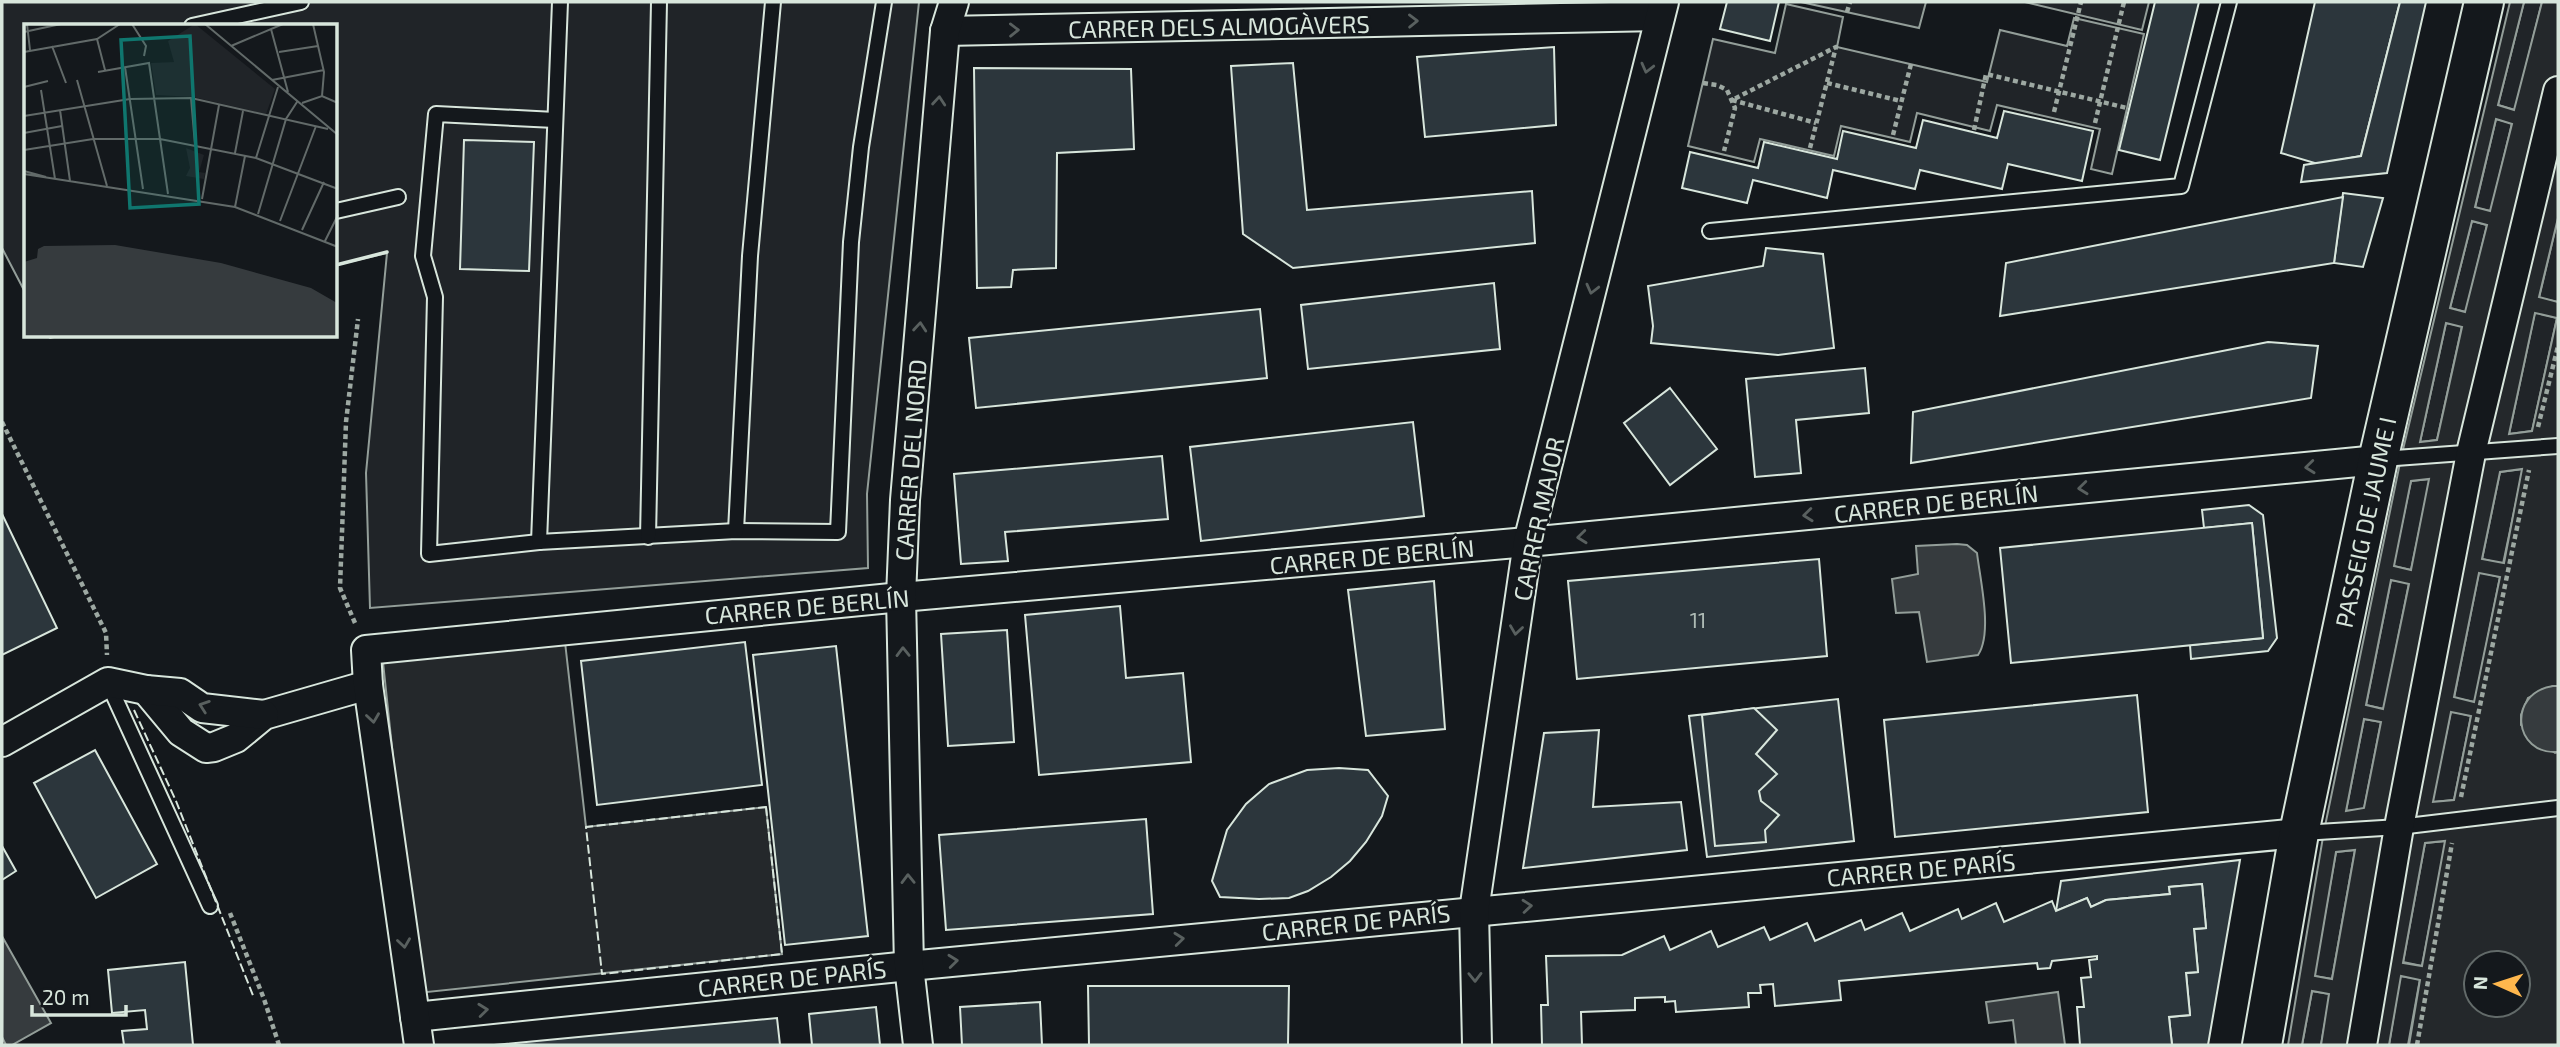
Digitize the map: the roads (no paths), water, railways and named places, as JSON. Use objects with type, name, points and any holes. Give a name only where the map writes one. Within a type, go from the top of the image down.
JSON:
[{"type":"street","name":"CARRER DEL NORD","points":[[918,1045],[909,965],[901,597],[905,500],[945,31],[954,2]]},
{"type":"street","name":"PASSEIG DE JAUME I","points":[[2262,1045],[2299,833],[2378,460],[2484,2]]},
{"type":"street","name":"CARRER DELS ALMOGÀVERS","points":[[945,31],[1662,9]]},
{"type":"street","name":"CARRER MAJOR","points":[[1477,1045],[1474,911],[1528,542],[1662,9]]},
{"type":"street","points":[[2362,1045],[2399,827],[2471,453],[2558,91]]},
{"type":"street","name":"CARRER DE BERLÍN","points":[[368,685],[366,650],[901,597],[1528,542],[2378,460]]},
{"type":"street","points":[[2,741],[108,682],[146,690],[180,693],[202,708],[264,715],[368,685],[419,1045]]},
{"type":"street","points":[[146,690],[181,732],[206,748],[236,738],[264,715]]},
{"type":"street","name":"CARRER DE PARÍS","points":[[415,1017],[909,965],[2299,833]]},
{"type":"lane","points":[[200,24],[301,2]]},
{"type":"lane","points":[[539,542],[560,2]]},
{"type":"lane","points":[[648,537],[659,2]]},
{"type":"lane","points":[[736,531],[751,256],[773,2]]},
{"type":"lane","points":[[555,120],[436,114],[423,256],[435,297],[429,554],[539,542],[736,531],[838,532],[851,242],[861,147],[884,2]]},
{"type":"lane","points":[[1710,231],[2181,186],[2229,2]]},
{"type":"lane","points":[[338,211],[398,197]]},
{"type":"lane","points":[[2378,460],[2558,446]]},
{"type":"lane","points":[[108,682],[210,906]]},
{"type":"lane","points":[[2299,833],[2399,827],[2558,808]]}]
